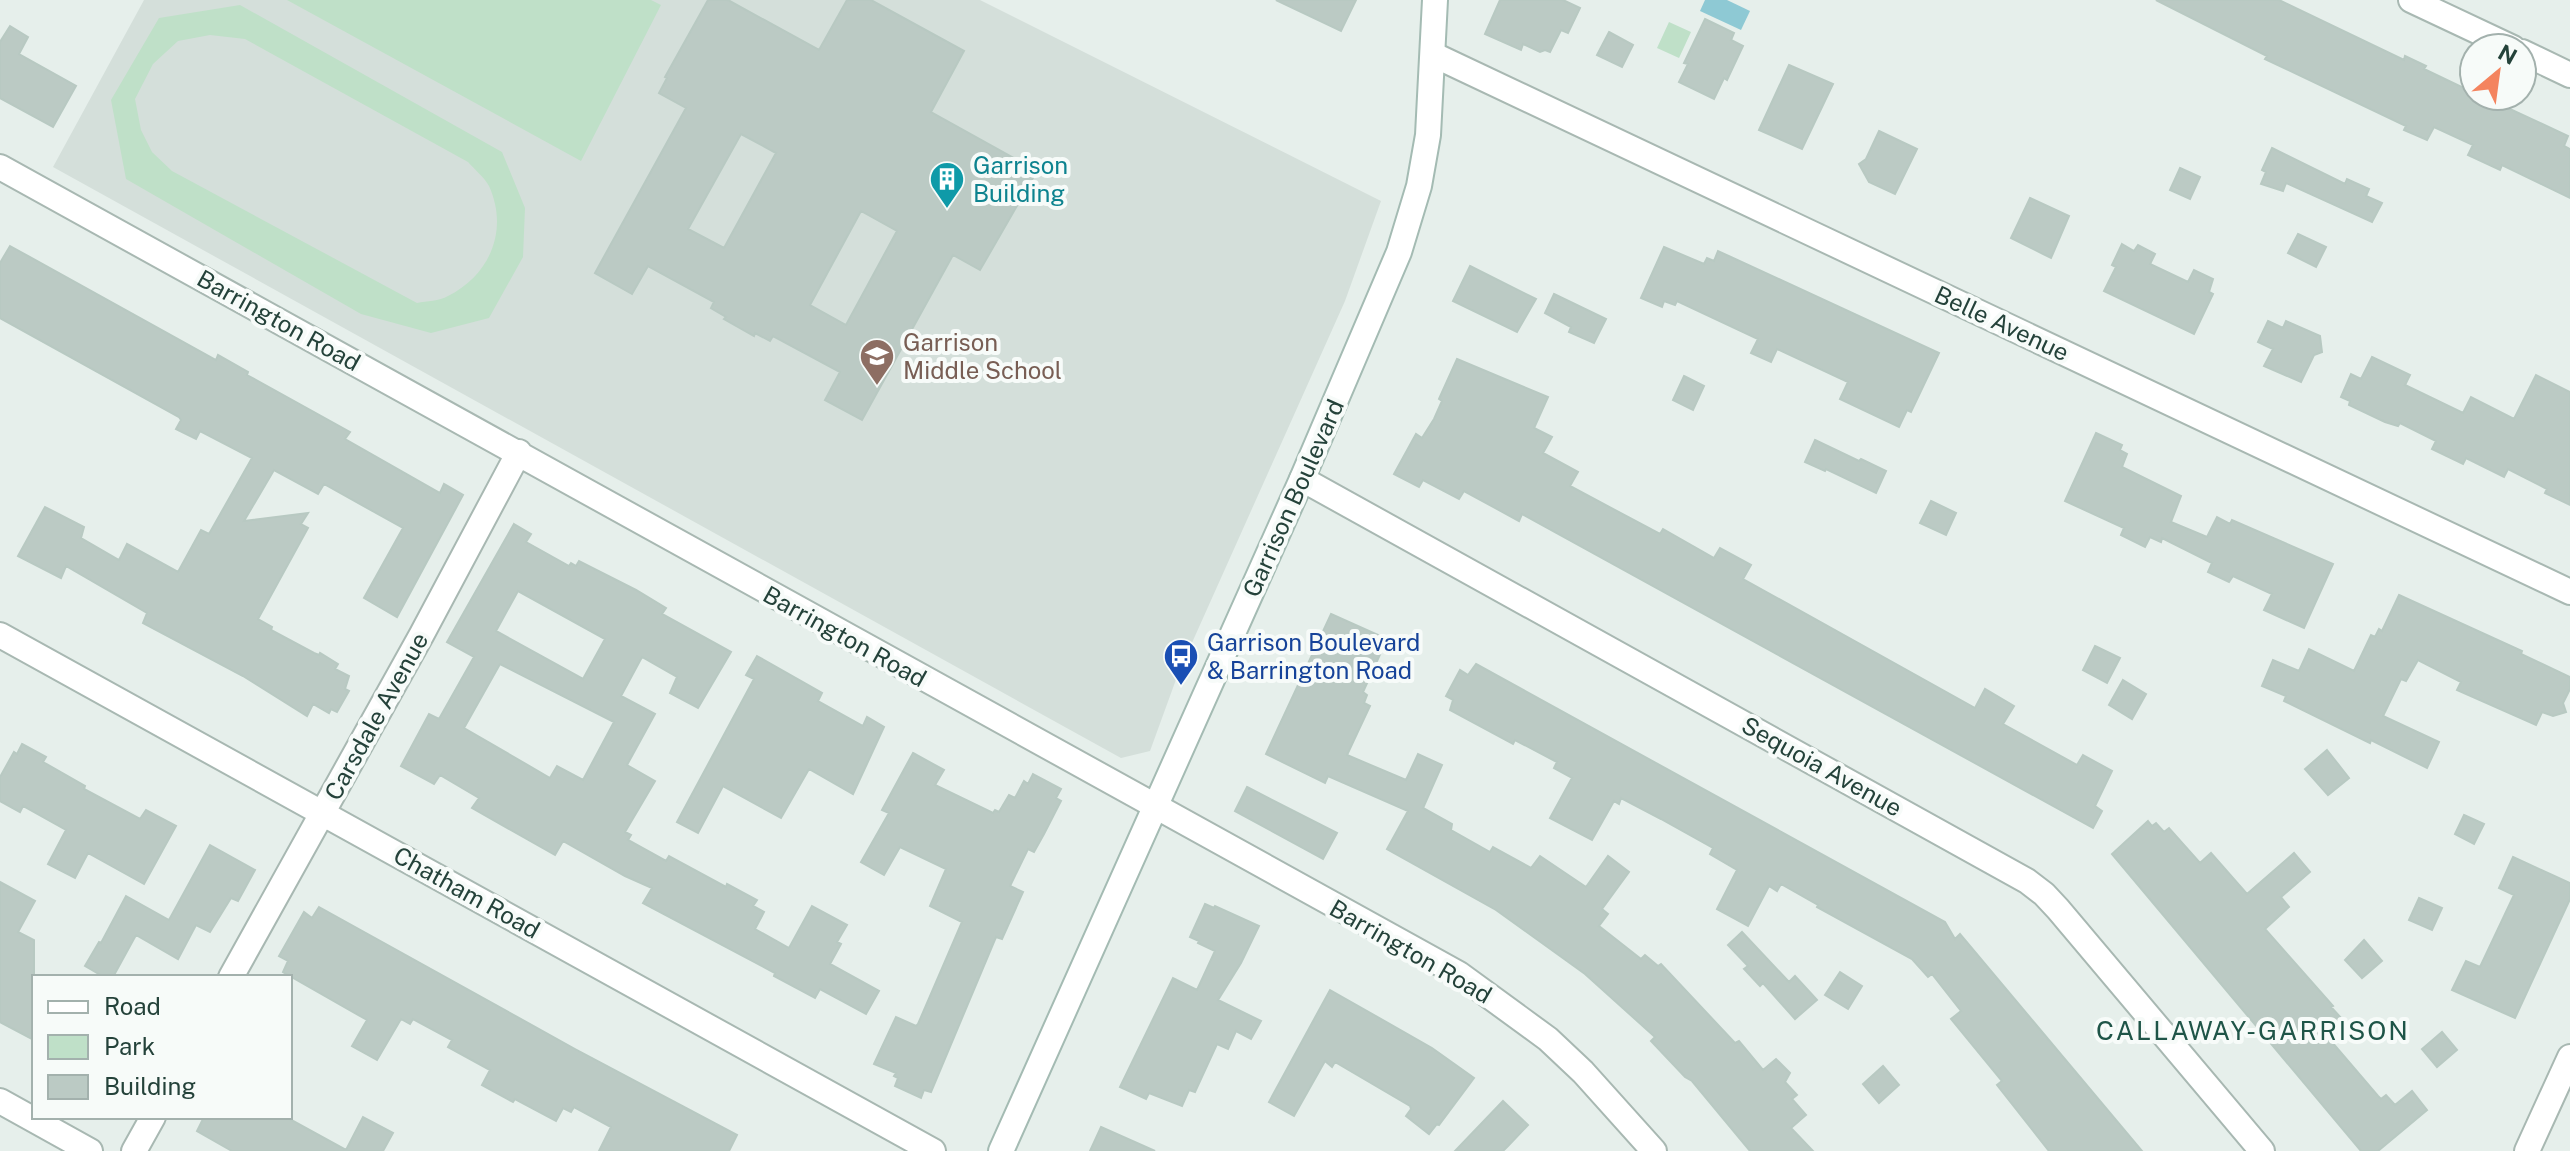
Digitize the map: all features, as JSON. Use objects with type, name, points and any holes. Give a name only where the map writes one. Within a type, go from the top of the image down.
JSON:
[{"type":"street","name":"Garrison Boulevard","points":[[1001,1151],[1302,479],[1377,305],[1410,218],[1428,135],[1435,0]]},
{"type":"street","points":[[2411,0],[2479,32]]},
{"type":"street","name":"Belle Avenue","points":[[1434,55],[2570,592]]},
{"type":"street","points":[[2538,60],[2570,75]]},
{"type":"street","name":"Barrington Road","points":[[0,167],[1459,974],[1548,1039],[1583,1072],[1654,1151]]},
{"type":"street","name":"Carsdale Avenue","points":[[232,975],[422,634],[519,452]]},
{"type":"street","name":"Sequoia Avenue","points":[[1302,479],[2027,881],[2058,909],[2262,1151]]},
{"type":"street","name":"Chatham Road","points":[[0,635],[933,1151]]},
{"type":"street","points":[[2527,1151],[2570,1057]]},
{"type":"street","points":[[0,1101],[32,1119]]},
{"type":"street","points":[[32,1119],[90,1151]]},
{"type":"street","points":[[134,1151],[152,1119]]},
{"type":"shaded area","name":"Garrison Middle School","points":[[144,0],[980,0],[1381,201],[1345,301],[1178,674],[1150,751],[1121,758],[53,167]]},
{"type":"green space","points":[[287,0],[651,0],[661,5],[581,161]]},
{"type":"green space","points":[[240,5],[502,152],[525,208],[523,257],[489,318],[431,333],[361,314],[126,179],[111,100],[159,18]],"holes":[[[210,35],[245,39],[468,162],[489,186],[497,219],[492,250],[475,276],[444,298],[417,303],[172,171],[152,152],[141,130],[135,99],[153,64],[178,41]]]},
{"type":"green space","points":[[1669,22],[1691,32],[1679,58],[1657,48]]},
{"type":"water","points":[[1705,0],[1727,0],[1750,11],[1741,30],[1700,11]]},
{"type":"building","name":"Garrison Building","points":[[708,0],[728,0],[819,50],[847,0],[871,0],[964,51],[931,112],[1037,171],[980,270],[953,255],[862,420],[825,400],[840,372],[773,336],[770,341],[755,333],[754,336],[711,308],[714,302],[648,266],[632,294],[595,273],[686,108],[659,93]],"holes":[[[741,134],[776,153],[724,248],[688,229]],[[861,211],[897,231],[846,325],[810,305]]]},
{"type":"building","points":[[1276,0],[1356,0],[1341,31]]},
{"type":"building","points":[[1500,0],[1563,0],[1580,8],[1568,33],[1561,30],[1550,52],[1540,52],[1523,44],[1521,50],[1485,34]]},
{"type":"building","points":[[2156,0],[2279,0],[2404,60],[2405,56],[2426,66],[2424,69],[2458,85],[2458,112],[2516,112],[2568,136],[2564,146],[2570,149],[2570,198],[2502,165],[2500,170],[2468,155],[2473,145],[2434,127],[2427,140],[2404,130],[2406,126],[2265,59],[2267,56]]},
{"type":"building","points":[[1705,19],[1734,33],[1731,40],[1743,46],[1714,99],[1679,82],[1688,64],[1684,63]]},
{"type":"building","points":[[10,26],[28,37],[19,54],[76,86],[53,127],[0,98],[0,42]]},
{"type":"building","points":[[1609,32],[1633,45],[1622,67],[1597,55]]},
{"type":"building","points":[[1789,65],[1833,84],[1802,149],[1759,130]]},
{"type":"building","points":[[1879,131],[1917,149],[1895,194],[1869,182],[1859,164],[1866,159]]},
{"type":"building","points":[[2272,148],[2345,184],[2347,179],[2369,189],[2366,196],[2382,203],[2372,222],[2286,183],[2283,191],[2261,184],[2266,172],[2262,170]]},
{"type":"building","points":[[2180,168],[2200,177],[2190,199],[2170,190]]},
{"type":"building","points":[[2030,198],[2069,216],[2051,258],[2011,238]]},
{"type":"building","points":[[2298,234],[2326,247],[2316,267],[2288,253]]},
{"type":"building","points":[[2122,244],[2134,251],[2138,245],[2155,254],[2150,264],[2188,282],[2194,270],[2213,279],[2209,292],[2213,294],[2194,334],[2104,291],[2116,267],[2112,265]]},
{"type":"building","points":[[10,246],[216,360],[218,355],[248,372],[247,375],[350,432],[345,439],[440,493],[444,484],[463,495],[397,617],[364,598],[403,528],[324,484],[318,494],[274,470],[244,521],[308,513],[301,524],[308,528],[258,619],[272,627],[271,630],[338,664],[335,669],[349,676],[345,689],[349,691],[337,712],[331,709],[329,713],[313,704],[307,716],[243,676],[143,623],[147,613],[66,566],[61,578],[18,556],[45,507],[84,527],[81,538],[119,560],[127,544],[178,572],[201,530],[209,534],[252,458],[200,431],[196,439],[176,429],[181,420],[179,417],[0,318],[0,263]]},
{"type":"building","points":[[1664,247],[1704,264],[1707,258],[1714,261],[1718,251],[1939,353],[1911,412],[1907,410],[1899,427],[1840,399],[1848,382],[1777,349],[1771,362],[1751,353],[1758,339],[1677,301],[1675,305],[1664,301],[1662,307],[1641,298]]},
{"type":"building","points":[[1470,266],[1536,299],[1517,332],[1453,301]]},
{"type":"building","points":[[1554,294],[1606,319],[1594,343],[1569,332],[1571,327],[1545,313]]},
{"type":"building","points":[[2268,321],[2283,328],[2286,321],[2320,336],[2322,352],[2314,355],[2301,382],[2264,366],[2273,349],[2258,342]]},
{"type":"building","points":[[2372,357],[2410,375],[2405,385],[2463,413],[2471,397],[2514,419],[2536,375],[2570,392],[2570,505],[2508,469],[2504,477],[2466,458],[2463,464],[2432,449],[2436,441],[2400,423],[2398,426],[2385,422],[2349,405],[2350,401],[2341,397],[2351,374],[2361,379]]},
{"type":"building","points":[[1457,359],[1548,397],[1534,428],[1552,437],[1543,453],[1578,472],[1570,486],[1660,534],[1663,529],[1714,558],[1720,548],[1751,565],[1743,579],[1975,708],[1985,689],[2014,706],[2003,724],[2077,765],[2083,755],[2112,771],[2095,806],[2102,811],[2093,828],[1522,514],[1519,521],[1464,491],[1459,499],[1423,480],[1419,487],[1394,474],[1416,434],[1422,438],[1434,419],[1442,401],[1439,399]]},
{"type":"building","points":[[1684,376],[1704,386],[1693,410],[1673,400]]},
{"type":"building","points":[[2096,433],[2122,445],[2120,450],[2127,454],[2122,467],[2181,496],[2171,522],[2207,537],[2217,517],[2230,524],[2232,520],[2333,564],[2304,628],[2264,610],[2272,594],[2233,576],[2229,582],[2208,572],[2212,563],[2162,538],[2161,542],[2150,537],[2145,547],[2121,535],[2124,528],[2065,501]]},
{"type":"building","points":[[1815,440],[1886,471],[1876,493],[1805,462]]},
{"type":"building","points":[[1931,501],[1956,513],[1946,535],[1920,523]]},
{"type":"building","points":[[514,524],[531,534],[526,542],[569,566],[571,563],[576,566],[579,561],[636,590],[666,608],[662,614],[731,652],[698,708],[670,693],[677,677],[642,657],[621,696],[655,714],[627,765],[655,781],[625,832],[631,835],[628,840],[666,861],[669,856],[757,900],[753,906],[764,912],[755,929],[789,948],[812,906],[847,925],[830,964],[879,991],[866,1014],[820,989],[815,998],[774,976],[775,973],[643,903],[652,888],[563,841],[555,855],[472,808],[479,798],[440,775],[434,784],[401,766],[429,714],[439,719],[474,657],[447,642]],"holes":[[[518,591],[605,639],[583,679],[496,631]],[[500,664],[614,722],[583,780],[557,766],[550,778],[464,728]]]},
{"type":"building","points":[[2399,595],[2522,651],[2521,654],[2570,677],[2570,689],[2563,703],[2566,712],[2553,716],[2542,712],[2536,725],[2457,690],[2461,682],[2418,660],[2406,681],[2401,679],[2383,716],[2439,742],[2427,768],[2284,701],[2286,696],[2262,686],[2273,660],[2299,671],[2309,649],[2354,671],[2371,635],[2375,637],[2379,629],[2382,631]]},
{"type":"building","points":[[1331,614],[1387,639],[1363,692],[1367,695],[1364,703],[1370,706],[1347,755],[1406,780],[1418,754],[1442,765],[1423,808],[1452,824],[1451,830],[1490,852],[1493,847],[1531,868],[1540,856],[1586,887],[1608,856],[1629,872],[1602,909],[1608,914],[1599,926],[1641,959],[1645,955],[1658,966],[1661,964],[1735,1043],[1739,1041],[1763,1070],[1776,1059],[1790,1073],[1785,1082],[1797,1095],[1792,1099],[1806,1115],[1791,1128],[1813,1151],[1750,1151],[1692,1081],[1651,1041],[1655,1037],[1585,974],[1496,910],[1387,849],[1408,811],[1328,776],[1325,783],[1266,754]]},
{"type":"building","points":[[2095,646],[2120,658],[2107,683],[2083,670]]},
{"type":"building","points":[[757,656],[822,693],[818,701],[863,726],[867,717],[884,727],[853,794],[809,769],[781,818],[723,786],[698,833],[677,822],[754,679],[746,675]]},
{"type":"building","points":[[1476,664],[1945,922],[1955,939],[1960,934],[2142,1151],[2049,1151],[1997,1085],[2002,1081],[1951,1019],[1961,1011],[1932,974],[1928,977],[1912,959],[1781,884],[1777,891],[1769,886],[1748,926],[1717,909],[1737,870],[1710,854],[1713,848],[1661,819],[1621,798],[1619,804],[1614,801],[1592,840],[1550,818],[1572,778],[1554,768],[1557,762],[1515,740],[1513,744],[1450,710],[1453,700],[1446,696],[1460,670],[1468,675]]},
{"type":"building","points":[[2123,680],[2146,694],[2132,719],[2109,705]]},
{"type":"building","points":[[22,744],[46,757],[43,762],[85,786],[84,789],[140,819],[146,810],[176,826],[144,884],[88,853],[75,878],[48,864],[66,830],[23,806],[20,812],[0,801],[0,777]]},
{"type":"building","points":[[2327,750],[2349,778],[2328,795],[2305,769]]},
{"type":"building","points":[[913,753],[944,770],[935,785],[993,813],[995,810],[999,812],[1009,795],[1015,798],[1024,781],[1028,784],[1033,774],[1061,789],[1056,798],[1061,801],[1044,834],[1034,852],[1028,849],[1010,886],[1023,892],[1002,939],[996,937],[931,1092],[924,1090],[921,1098],[895,1086],[896,1073],[874,1064],[896,1017],[916,1026],[918,1024],[962,922],[930,906],[946,869],[900,847],[884,875],[861,862],[889,813],[882,810]]},
{"type":"building","points":[[1247,787],[1337,833],[1323,859],[1235,811]]},
{"type":"building","points":[[2464,815],[2484,824],[2474,844],[2455,834]]},
{"type":"building","points":[[2148,821],[2152,826],[2156,823],[2164,832],[2169,828],[2200,863],[2211,853],[2247,894],[2294,853],[2310,872],[2281,897],[2289,907],[2265,929],[2342,1019],[2325,1034],[2378,1096],[2381,1099],[2386,1095],[2395,1105],[2412,1091],[2427,1110],[2378,1151],[2361,1151],[2112,854]]},
{"type":"building","points":[[210,845],[255,870],[238,901],[231,898],[210,932],[196,925],[178,959],[136,935],[114,975],[101,975],[85,966],[126,896],[169,920]]},
{"type":"building","points":[[2513,857],[2570,883],[2570,899],[2515,1018],[2452,990],[2466,961],[2480,967],[2514,895],[2499,888]]},
{"type":"building","points":[[0,882],[35,901],[18,932],[34,940],[32,1039],[0,1022]]},
{"type":"building","points":[[2419,898],[2442,908],[2432,930],[2409,920]]},
{"type":"building","points":[[1205,904],[1259,926],[1218,1000],[1261,1021],[1251,1039],[1236,1031],[1228,1049],[1217,1044],[1195,1092],[1189,1090],[1182,1106],[1149,1093],[1146,1099],[1120,1087],[1173,978],[1197,990],[1215,951],[1190,937]]},
{"type":"building","points":[[319,907],[737,1135],[729,1151],[599,1151],[611,1127],[574,1107],[571,1112],[563,1108],[556,1121],[515,1099],[513,1102],[482,1085],[490,1070],[448,1047],[452,1040],[413,1019],[410,1024],[401,1019],[377,1060],[352,1046],[367,1020],[283,972],[288,961],[279,956],[304,912],[312,918]]},
{"type":"building","points":[[1742,932],[1789,982],[1795,976],[1817,1000],[1795,1019],[1763,983],[1760,986],[1744,969],[1748,966],[1728,945]]},
{"type":"building","points":[[2364,940],[2382,961],[2362,978],[2345,960]]},
{"type":"building","points":[[1840,972],[1862,986],[1848,1009],[1825,995]]},
{"type":"building","points":[[1330,990],[1432,1048],[1474,1078],[1429,1134],[1406,1116],[1410,1106],[1335,1062],[1332,1067],[1325,1061],[1294,1116],[1269,1102]]},
{"type":"building","points":[[2442,1032],[2457,1050],[2437,1067],[2422,1049]]},
{"type":"building","points":[[1883,1066],[1899,1085],[1879,1103],[1863,1084]]},
{"type":"building","points":[[1503,1101],[1528,1125],[1508,1146],[1503,1151],[1455,1151]]},
{"type":"building","points":[[363,1117],[393,1133],[383,1151],[232,1151],[197,1131],[203,1119],[290,1119],[346,1150]]},
{"type":"building","points":[[1101,1127],[1155,1151],[1090,1151]]},
{"type":"place","name":"Garrison Building","points":[[947,210]]},
{"type":"place","name":"Garrison Middle School","points":[[877,387]]},
{"type":"place","name":"Garrison Boulevard & Barrington Road","points":[[1181,687]]},
{"type":"district","name":"CALLAWAY-GARRISON","points":[[2253,1030]]}]
